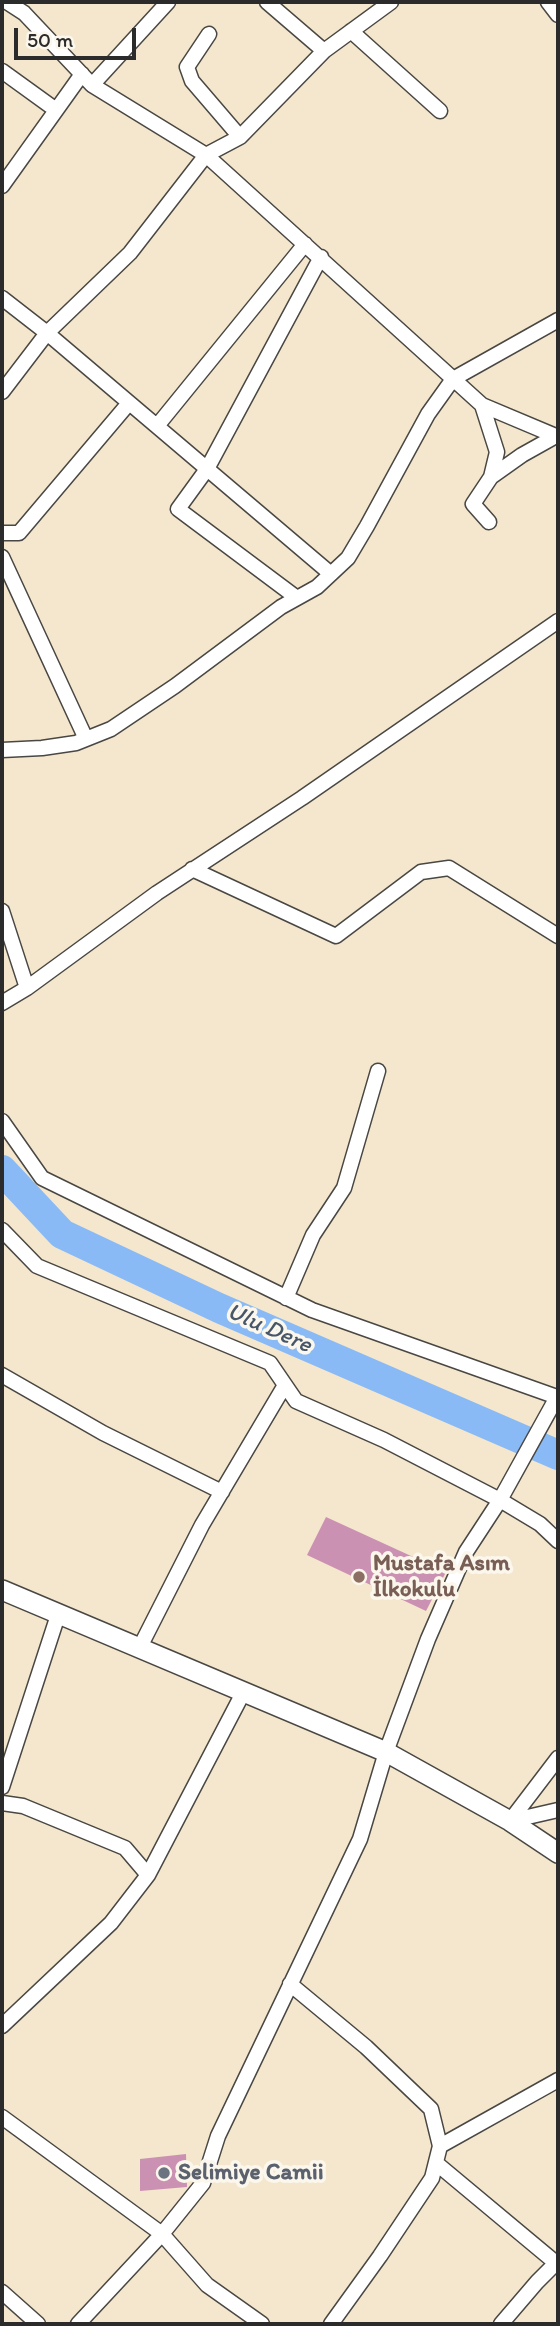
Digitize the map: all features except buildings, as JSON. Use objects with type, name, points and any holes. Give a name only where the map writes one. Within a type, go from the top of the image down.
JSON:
[{"type":"main road","points":[[2,1590],[386,1752],[510,1821],[558,1853]]},
{"type":"street","points":[[7,2],[24,13],[87,79],[206,155],[482,405],[557,436]]},
{"type":"street","points":[[2,186],[56,110],[168,2]]},
{"type":"street","points":[[267,2],[324,51]]},
{"type":"street","points":[[2,392],[47,333],[130,253],[206,155],[240,137],[324,51],[391,2]]},
{"type":"street","points":[[548,2],[558,15]]},
{"type":"street","points":[[351,31],[440,111]]},
{"type":"street","points":[[209,34],[187,67],[192,81],[240,137]]},
{"type":"street","points":[[2,71],[56,110]]},
{"type":"street","points":[[157,426],[305,244]]},
{"type":"street","points":[[297,598],[178,509],[207,469],[321,257]]},
{"type":"street","points":[[2,298],[47,333],[331,574]]},
{"type":"street","points":[[2,750],[76,743],[111,729],[175,686],[281,607],[317,587],[348,558],[429,414],[453,379],[558,320]]},
{"type":"street","points":[[2,533],[19,533],[129,403]]},
{"type":"street","points":[[482,405],[497,452],[491,477],[473,504],[489,522]]},
{"type":"street","points":[[491,477],[522,455],[557,436]]},
{"type":"street","points":[[2,557],[86,739]]},
{"type":"street","points":[[2,1003],[27,988],[157,893],[302,798],[558,621]]},
{"type":"street","points":[[192,869],[336,936],[421,872],[449,868],[558,936]]},
{"type":"street","points":[[2,911],[27,988]]},
{"type":"street","points":[[286,1298],[313,1236],[344,1188],[378,1071]]},
{"type":"street","points":[[2,1121],[41,1178],[312,1310],[558,1396],[500,1500],[466,1552],[428,1639],[386,1752],[360,1839],[218,2136],[203,2183],[162,2234],[78,2324]]},
{"type":"street","points":[[2,1230],[37,1266],[270,1363],[296,1401],[384,1440],[500,1500],[540,1524],[558,1541]]},
{"type":"street","points":[[2,1375],[103,1433],[222,1492]]},
{"type":"street","points":[[139,1649],[202,1525],[285,1385]]},
{"type":"street","points":[[2,1787],[58,1615]]},
{"type":"street","points":[[2,2026],[111,1923],[148,1875],[243,1693]]},
{"type":"street","points":[[510,1821],[558,1758]]},
{"type":"street","points":[[2,1803],[23,1807],[125,1849],[148,1875]]},
{"type":"street","points":[[510,1821],[558,1810]]},
{"type":"street","points":[[290,1984],[366,2047],[431,2109],[440,2146],[432,2178],[331,2324]]},
{"type":"street","points":[[440,2146],[558,2080]]},
{"type":"street","points":[[2,2117],[162,2234],[207,2285],[262,2324]]},
{"type":"street","points":[[436,2163],[557,2262],[501,2324]]},
{"type":"street","points":[[2,2292],[38,2324]]},
{"type":"waterway","name":"Ulu Dere","points":[[2,1170],[62,1234],[219,1308],[558,1455]]},
{"type":"place","name":"Mustafa Asım İlkokulu","points":[[359,1577]]},
{"type":"place","name":"Selimiye Camii","points":[[164,2173]]}]
